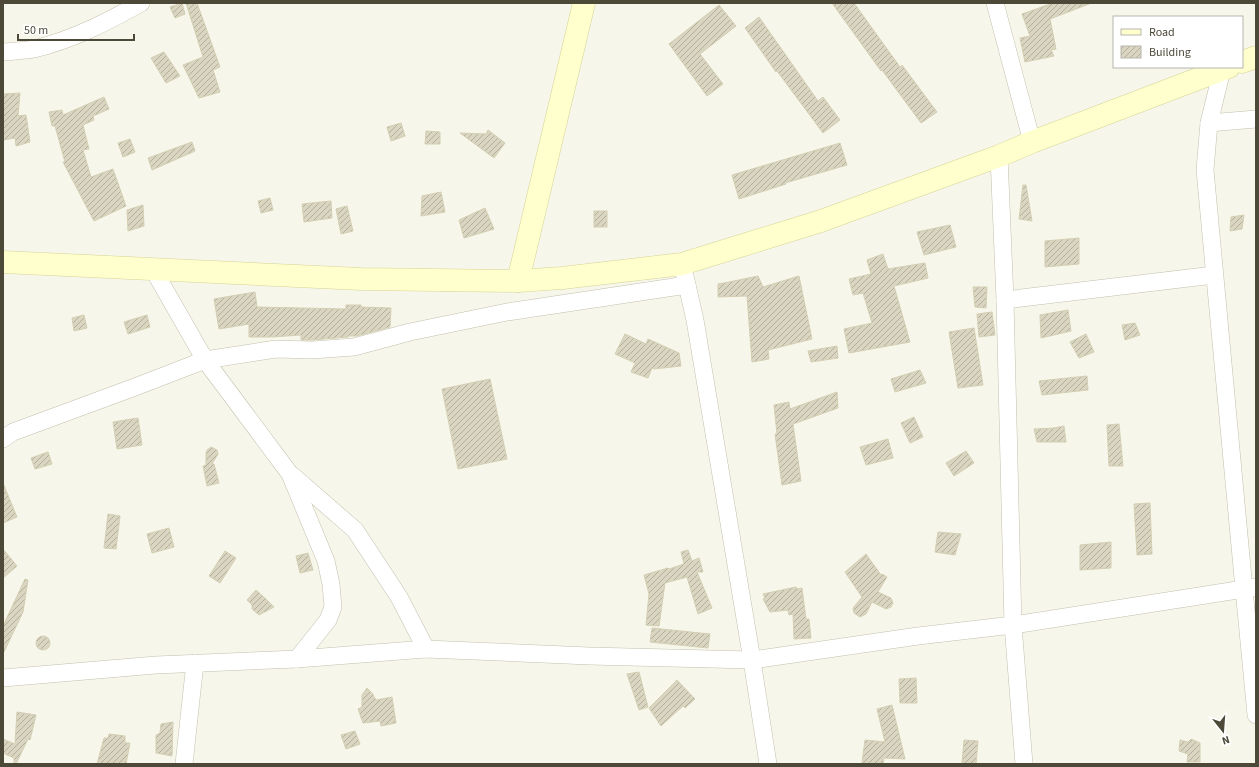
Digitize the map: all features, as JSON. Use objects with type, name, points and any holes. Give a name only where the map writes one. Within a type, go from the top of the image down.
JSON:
[{"type":"main road","points":[[518,281],[584,3]]},
{"type":"main road","points":[[1243,62],[1256,57]]},
{"type":"main road","points":[[3,262],[361,279],[518,281],[562,278],[682,264],[822,221],[999,156],[1226,68]]},
{"type":"street","points":[[3,52],[32,50],[73,38],[112,20],[141,3]]},
{"type":"street","points":[[995,3],[1032,142]]},
{"type":"street","points":[[1226,68],[1209,123],[1204,170],[1214,275],[1250,588],[1256,715]]},
{"type":"street","points":[[1209,123],[1256,119]]},
{"type":"street","points":[[999,156],[1005,300],[1013,625],[1024,764]]},
{"type":"street","points":[[682,264],[695,320],[752,660],[764,761]]},
{"type":"street","points":[[152,269],[205,360],[290,474],[355,530],[399,598],[426,649]]},
{"type":"street","points":[[1005,300],[1214,275]]},
{"type":"street","points":[[3,439],[13,432],[205,360],[276,349],[312,350],[354,347],[410,332],[507,312],[687,285]]},
{"type":"street","points":[[290,474],[326,561],[331,584],[333,607],[328,620],[297,658]]},
{"type":"street","points":[[3,678],[156,665],[297,658],[426,649],[589,656],[752,660],[918,636],[1013,625],[1250,588]]},
{"type":"street","points":[[184,764],[195,663]]},
{"type":"building","points":[[182,3],[185,14],[175,18],[170,7]]},
{"type":"building","points":[[186,3],[197,3],[220,67],[213,70],[220,92],[199,98],[183,65],[203,57]]},
{"type":"building","points":[[832,3],[854,3],[900,67],[902,65],[937,112],[921,123]]},
{"type":"building","points":[[1053,3],[1089,4],[1050,19],[1056,49],[1051,50],[1054,56],[1025,62],[1020,38],[1030,36],[1022,14]]},
{"type":"building","points":[[719,5],[736,26],[700,54],[723,84],[707,96],[669,44]]},
{"type":"building","points":[[759,17],[818,101],[823,97],[840,120],[823,133],[777,71],[776,72],[745,28]]},
{"type":"building","points":[[164,52],[180,76],[166,83],[151,58]]},
{"type":"building","points":[[20,93],[18,116],[26,115],[30,142],[16,146],[15,138],[3,140],[3,94]]},
{"type":"building","points":[[104,97],[109,109],[93,116],[94,120],[83,125],[89,149],[83,150],[91,177],[113,169],[126,206],[94,221],[63,162],[65,162],[55,126],[52,126],[49,112],[62,110],[63,115]]},
{"type":"building","points":[[401,123],[405,136],[391,141],[387,127]]},
{"type":"building","points":[[488,130],[505,143],[494,158],[460,133],[486,134]]},
{"type":"building","points":[[426,131],[440,132],[440,144],[425,144]]},
{"type":"building","points":[[130,139],[135,152],[123,157],[118,143]]},
{"type":"building","points":[[192,142],[195,151],[152,170],[148,158]]},
{"type":"building","points":[[840,143],[847,165],[785,183],[786,184],[739,199],[732,175]]},
{"type":"building","points":[[1023,185],[1026,185],[1032,221],[1019,219]]},
{"type":"building","points":[[441,192],[445,212],[421,216],[422,196]]},
{"type":"building","points":[[270,198],[273,210],[261,213],[258,201]]},
{"type":"building","points":[[331,201],[332,218],[304,222],[302,204]]},
{"type":"building","points":[[143,205],[144,226],[128,231],[127,210]]},
{"type":"building","points":[[347,206],[353,231],[341,234],[336,209]]},
{"type":"building","points":[[485,208],[494,229],[464,238],[459,220]]},
{"type":"building","points":[[594,211],[607,211],[607,227],[594,227]]},
{"type":"building","points":[[1244,215],[1242,229],[1230,231],[1231,217]]},
{"type":"building","points":[[950,225],[956,247],[924,255],[917,232]]},
{"type":"building","points":[[1079,238],[1079,264],[1045,267],[1045,241]]},
{"type":"building","points":[[883,254],[888,269],[925,263],[928,278],[894,286],[910,342],[849,353],[844,329],[872,323],[863,293],[853,295],[849,279],[871,274],[867,260]]},
{"type":"building","points":[[758,276],[763,287],[799,276],[812,339],[768,350],[769,359],[752,362],[747,296],[718,297],[718,284]]},
{"type":"building","points":[[973,287],[987,287],[986,308],[975,307]]},
{"type":"building","points":[[255,292],[257,307],[346,309],[346,305],[361,305],[361,307],[391,308],[390,327],[357,336],[312,340],[301,340],[301,335],[249,337],[249,324],[219,329],[214,299]]},
{"type":"building","points":[[1068,310],[1071,331],[1041,338],[1040,315]]},
{"type":"building","points":[[992,312],[995,335],[979,337],[977,314]]},
{"type":"building","points":[[84,315],[87,328],[74,331],[72,318]]},
{"type":"building","points":[[147,315],[150,327],[128,334],[124,322]]},
{"type":"building","points":[[1135,323],[1140,335],[1125,340],[1122,325]]},
{"type":"building","points":[[974,328],[983,385],[958,388],[949,332]]},
{"type":"building","points":[[625,334],[646,344],[648,339],[679,353],[681,366],[652,368],[648,378],[631,372],[635,363],[615,354]]},
{"type":"building","points":[[1086,334],[1094,352],[1079,358],[1070,342]]},
{"type":"building","points":[[837,346],[838,358],[811,362],[808,351]]},
{"type":"building","points":[[920,370],[926,383],[895,392],[891,379]]},
{"type":"building","points":[[1087,376],[1088,390],[1042,395],[1039,381]]},
{"type":"building","points":[[490,379],[507,459],[458,469],[442,389]]},
{"type":"building","points":[[837,392],[838,408],[793,424],[801,481],[782,485],[775,434],[777,434],[774,405],[789,402],[790,409]]},
{"type":"building","points":[[914,417],[923,437],[910,443],[901,423]]},
{"type":"building","points":[[138,418],[142,445],[117,449],[113,422]]},
{"type":"building","points":[[1119,424],[1123,466],[1109,466],[1107,425]]},
{"type":"building","points":[[1064,426],[1066,442],[1037,442],[1034,429]]},
{"type":"building","points":[[888,439],[893,458],[866,465],[860,447]]},
{"type":"building","points":[[211,447],[217,450],[218,454],[212,464],[214,464],[219,483],[207,486],[203,466],[206,465],[207,450]]},
{"type":"building","points":[[966,451],[974,463],[954,476],[946,463]]},
{"type":"building","points":[[48,452],[52,464],[35,469],[31,458]]},
{"type":"building","points":[[3,483],[17,517],[3,523]]},
{"type":"building","points":[[1150,503],[1152,554],[1137,555],[1134,504]]},
{"type":"building","points":[[108,514],[120,516],[116,549],[104,548]]},
{"type":"building","points":[[169,528],[174,547],[152,553],[147,534]]},
{"type":"building","points":[[938,532],[961,534],[955,555],[935,552]]},
{"type":"building","points":[[1111,542],[1111,568],[1080,570],[1080,545]]},
{"type":"building","points":[[3,549],[17,566],[3,578]]},
{"type":"building","points":[[688,550],[692,561],[699,558],[703,572],[697,572],[712,608],[698,614],[687,577],[665,583],[659,626],[646,625],[649,594],[644,575],[684,564],[681,552]]},
{"type":"building","points":[[225,551],[236,558],[220,583],[209,576]]},
{"type":"building","points":[[308,553],[313,570],[300,573],[296,556]]},
{"type":"building","points":[[866,554],[881,575],[882,574],[887,577],[878,592],[891,598],[893,603],[891,607],[886,609],[872,602],[866,614],[860,617],[854,613],[853,608],[862,597],[845,572]]},
{"type":"building","points":[[25,579],[28,580],[23,612],[3,654],[3,626]]},
{"type":"building","points":[[796,587],[797,589],[802,588],[806,619],[809,619],[811,638],[794,639],[793,614],[789,615],[788,610],[770,612],[763,599],[765,598],[763,594]]},
{"type":"building","points":[[256,590],[274,607],[259,615],[252,609],[252,605],[247,600]]},
{"type":"building","points":[[652,628],[710,634],[708,648],[650,642]]},
{"type":"building","points":[[43,636],[48,638],[50,643],[48,648],[43,650],[38,648],[36,643],[38,638]]},
{"type":"building","points":[[639,672],[648,707],[639,710],[627,674]]},
{"type":"building","points":[[916,678],[917,703],[900,703],[899,679]]},
{"type":"building","points":[[677,680],[695,699],[685,708],[683,706],[661,726],[649,708]]},
{"type":"building","points":[[367,688],[376,700],[392,697],[396,723],[381,726],[380,721],[363,723],[358,709],[362,707],[362,695]]},
{"type":"building","points":[[892,705],[905,759],[884,758],[883,764],[862,763],[865,740],[885,742],[877,709]]},
{"type":"building","points":[[17,712],[36,715],[30,740],[28,739],[16,764],[14,764],[14,758],[3,753],[3,739],[15,744]]},
{"type":"building","points":[[173,722],[172,756],[156,753],[156,735],[160,733],[161,724]]},
{"type":"building","points":[[355,731],[360,744],[346,749],[341,735]]},
{"type":"building","points":[[109,734],[125,736],[125,743],[130,743],[126,764],[97,764],[104,738],[108,738]]},
{"type":"building","points":[[1191,739],[1200,743],[1200,762],[1187,762],[1188,754],[1179,751],[1180,740],[1188,742]]},
{"type":"building","points":[[964,740],[978,741],[976,764],[962,763]]}]
